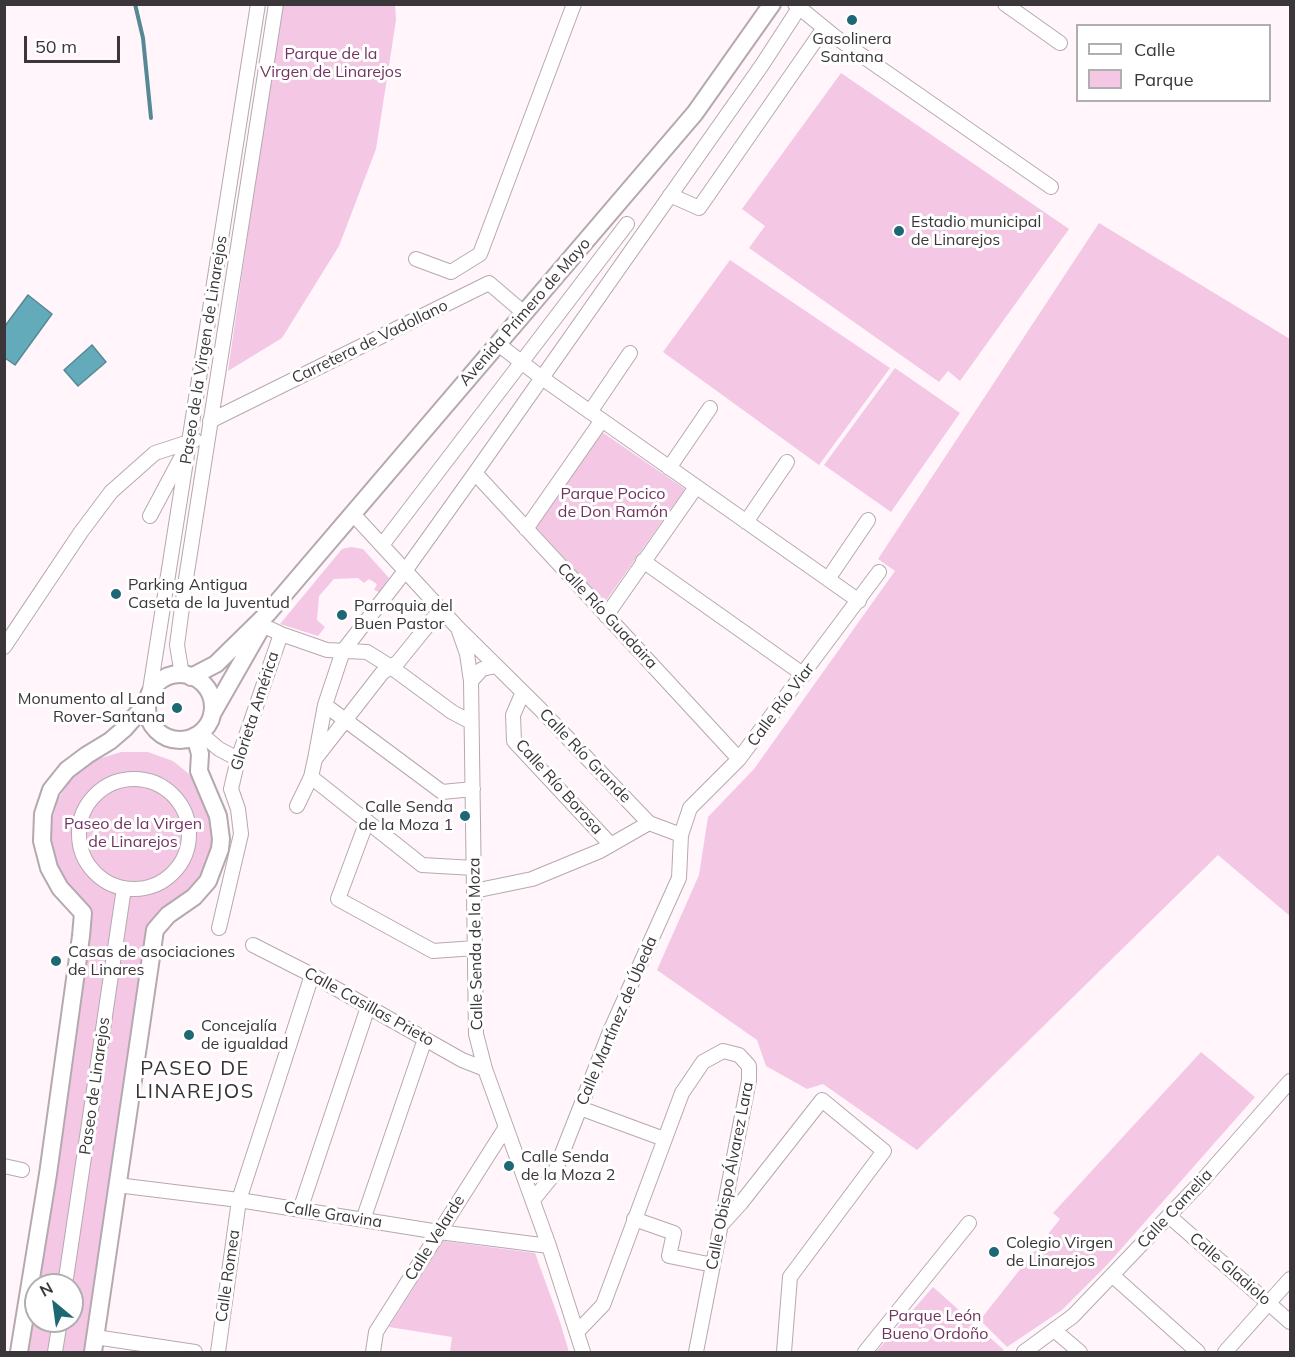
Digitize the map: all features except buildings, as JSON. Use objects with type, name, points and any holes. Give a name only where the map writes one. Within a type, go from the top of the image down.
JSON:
[{"type":"main road","name":"Avenida Primero de Mayo","points":[[265,619],[695,113],[772,4]]},
{"type":"main road","name":"Glorieta América","points":[[187,676],[216,664],[265,619]]},
{"type":"main road","name":"Glorieta América","points":[[212,714],[246,657],[265,619]]},
{"type":"main road","points":[[19,1353],[48,1174],[83,913],[60,888],[49,868],[42,841],[43,814],[51,790],[67,770],[110,741],[162,680],[187,676],[204,685],[212,706],[212,714],[198,735],[176,740],[164,736],[150,722],[148,699]]},
{"type":"main road","points":[[94,1345],[155,930],[168,915],[194,897],[208,881],[220,849],[218,816],[199,771],[198,735]]},
{"type":"street","name":"Paseo de la Virgen de Linarejos","points":[[148,699],[258,4]]},
{"type":"street","name":"Paseo de la Virgen de Linarejos","points":[[187,676],[177,645],[207,437],[276,4]]},
{"type":"street","points":[[416,259],[451,272],[480,254],[574,4]]},
{"type":"street","points":[[1005,4],[1060,43]]},
{"type":"street","points":[[297,806],[311,777],[325,705],[343,651],[405,571],[642,236],[762,65],[797,6],[824,28],[1051,187]]},
{"type":"street","points":[[670,195],[699,208],[824,28]]},
{"type":"street","points":[[610,212],[642,236]]},
{"type":"street","name":"Avenida Primero de Mayo","points":[[382,545],[627,224]]},
{"type":"street","name":"Carretera de Vadollano","points":[[210,421],[489,283],[524,313]]},
{"type":"street","points":[[498,344],[542,378],[859,601]]},
{"type":"street","points":[[590,412],[630,353]]},
{"type":"street","points":[[669,468],[710,408]]},
{"type":"street","points":[[526,529],[602,420]]},
{"type":"street","points":[[4,647],[81,532],[111,492],[155,453],[207,437]]},
{"type":"street","points":[[150,516],[189,442]]},
{"type":"street","points":[[746,522],[788,462]]},
{"type":"street","name":"Calle Río Guadaira","points":[[475,473],[739,759]]},
{"type":"street","points":[[606,616],[696,487]]},
{"type":"street","name":"Calle Río Grande","points":[[353,514],[458,628],[649,823],[681,835]]},
{"type":"street","points":[[828,579],[868,520]]},
{"type":"street","points":[[644,561],[804,675]]},
{"type":"street","name":"Calle Río Viar","points":[[681,835],[690,808],[739,759],[879,572]]},
{"type":"street","points":[[315,759],[382,673],[398,662],[441,609]]},
{"type":"street","points":[[265,619],[281,634],[327,650],[367,652],[452,712],[471,722]]},
{"type":"street","name":"Calle Senda de la Moza","points":[[458,628],[467,654],[471,681],[476,1034],[485,1069],[549,1246],[583,1353]]},
{"type":"street","name":"Glorieta América","points":[[219,928],[241,834],[238,809],[231,789],[238,759],[281,634]]},
{"type":"street","points":[[471,681],[482,669],[496,666]]},
{"type":"street","name":"Calle Río Borosa","points":[[523,692],[513,715],[514,741],[611,845]]},
{"type":"street","points":[[325,705],[442,792],[472,789]]},
{"type":"street","points":[[198,735],[238,759]]},
{"type":"street","points":[[311,777],[422,865],[474,868]]},
{"type":"street","points":[[144,780],[157,784],[172,795],[183,810],[188,828],[188,846],[180,863],[168,877],[146,889],[124,888],[105,881],[88,865],[81,849],[79,831],[83,814],[92,799],[105,788],[121,781],[144,780]]},
{"type":"street","points":[[367,822],[338,898],[433,951],[475,948]]},
{"type":"street","points":[[474,891],[532,879],[611,845],[649,823]]},
{"type":"street","name":"Calle Martínez de Úbeda","points":[[533,1200],[554,1174],[611,1029],[679,878],[681,835]]},
{"type":"street","name":"Paseo de Linarejos","points":[[67,1273],[124,888]]},
{"type":"street","name":"Calle Casillas Prieto","points":[[253,945],[312,975],[462,1059],[485,1069]]},
{"type":"street","name":"Calle Romea","points":[[218,1353],[239,1200],[312,975]]},
{"type":"street","points":[[300,1210],[368,1007]]},
{"type":"street","points":[[363,1220],[425,1039]]},
{"type":"street","name":"Calle Obispo Álvarez Lara","points":[[577,1332],[603,1305],[682,1093],[703,1062],[723,1051],[739,1055],[749,1066],[749,1080],[696,1353]]},
{"type":"street","name":"Calle Camelia","points":[[1024,1353],[1073,1316],[1169,1216],[1290,1081]]},
{"type":"street","points":[[721,1225],[822,1100],[884,1151],[790,1277],[784,1353]]},
{"type":"street","points":[[580,1108],[664,1139]]},
{"type":"street","name":"Calle Velarde","points":[[373,1353],[376,1332],[506,1127]]},
{"type":"street","points":[[4,1166],[22,1170]]},
{"type":"street","name":"Calle Gravina","points":[[117,1185],[239,1200],[439,1232],[549,1246]]},
{"type":"street","name":"Calle Gladiolo","points":[[1169,1216],[1290,1322]]},
{"type":"street","points":[[634,1219],[675,1233],[669,1256],[713,1264]]},
{"type":"street","points":[[866,1353],[969,1223]]},
{"type":"street","points":[[1112,1275],[1198,1353]]},
{"type":"street","points":[[1225,1353],[1290,1279]]},
{"type":"street","points":[[1054,1330],[1080,1353]]},
{"type":"street","points":[[55,1353],[58,1333]]},
{"type":"street","points":[[94,1345],[195,1353]]},
{"type":"green space","name":"Parque de la Virgen de Linarejos","points":[[281,5],[395,5],[396,20],[376,149],[339,246],[282,338],[228,371]]},
{"type":"green space","name":"Estadio municipal de Linarejos","points":[[841,73],[1069,229],[960,381],[948,371],[939,382],[749,248],[765,226],[742,209]]},
{"type":"green space","points":[[1099,223],[1290,339],[1290,916],[1218,855],[917,1150],[823,1084],[807,1089],[766,1066],[757,1040],[657,970],[699,875],[708,817],[754,769],[895,571],[878,559]]},
{"type":"green space","points":[[730,260],[890,368],[819,465],[663,352]]},
{"type":"green space","points":[[895,368],[960,413],[891,512],[824,465]]},
{"type":"green space","name":"Parque Pocico de Don Ramón","points":[[602,432],[685,489],[605,602],[535,526]]},
{"type":"green space","points":[[351,547],[363,549],[389,578],[379,592],[374,590],[377,584],[369,579],[364,583],[358,578],[334,579],[319,596],[317,620],[325,627],[318,636],[280,624],[342,549]]},
{"type":"green space","name":"Paseo de la Virgen de Linarejos","points":[[121,752],[148,752],[173,761],[194,778],[215,827],[213,854],[201,878],[183,898],[159,911],[149,933],[88,1352],[24,1352],[27,1333],[84,1333],[84,1273],[36,1273],[90,910],[63,877],[53,852],[51,825],[58,799],[73,776],[95,760]]},
{"type":"green space","points":[[1201,1052],[1255,1097],[1107,1265],[1062,1310],[1007,1347],[980,1320],[1060,1219],[1053,1213]]},
{"type":"green space","points":[[443,1241],[535,1253],[569,1352],[450,1352],[452,1337],[389,1327]]},
{"type":"green space","name":"Parque León Bueno Ordoño","points":[[933,1287],[1004,1350],[1000,1352],[876,1352]]},
{"type":"water","points":[[28,295],[52,314],[15,365],[5,358],[5,326]]},
{"type":"water","points":[[92,345],[106,362],[78,386],[64,370]]},
{"type":"waterway","points":[[135,4],[143,38],[151,118]]},
{"type":"place","name":"Gasolinera Santana","points":[[852,20]]},
{"type":"place","name":"Estadio municipal de Linarejos","points":[[899,231]]},
{"type":"place","name":"Parking Antigua Caseta de la Juventud","points":[[116,594]]},
{"type":"place","name":"Parroquia del Buen Pastor","points":[[342,615]]},
{"type":"place","name":"Monumento al Land Rover-Santana","points":[[177,708]]},
{"type":"place","name":"Calle Senda de la Moza 1","points":[[465,816]]},
{"type":"place","name":"Casas de asociaciones de Linares","points":[[56,961]]},
{"type":"place","name":"Concejalía de igualdad","points":[[189,1035]]},
{"type":"place","name":"Calle Senda de la Moza 2","points":[[509,1166]]},
{"type":"place","name":"Colegio Virgen de Linarejos","points":[[994,1252]]},
{"type":"district","name":"PASEO DE LINAREJOS","points":[[195,1080]]}]
